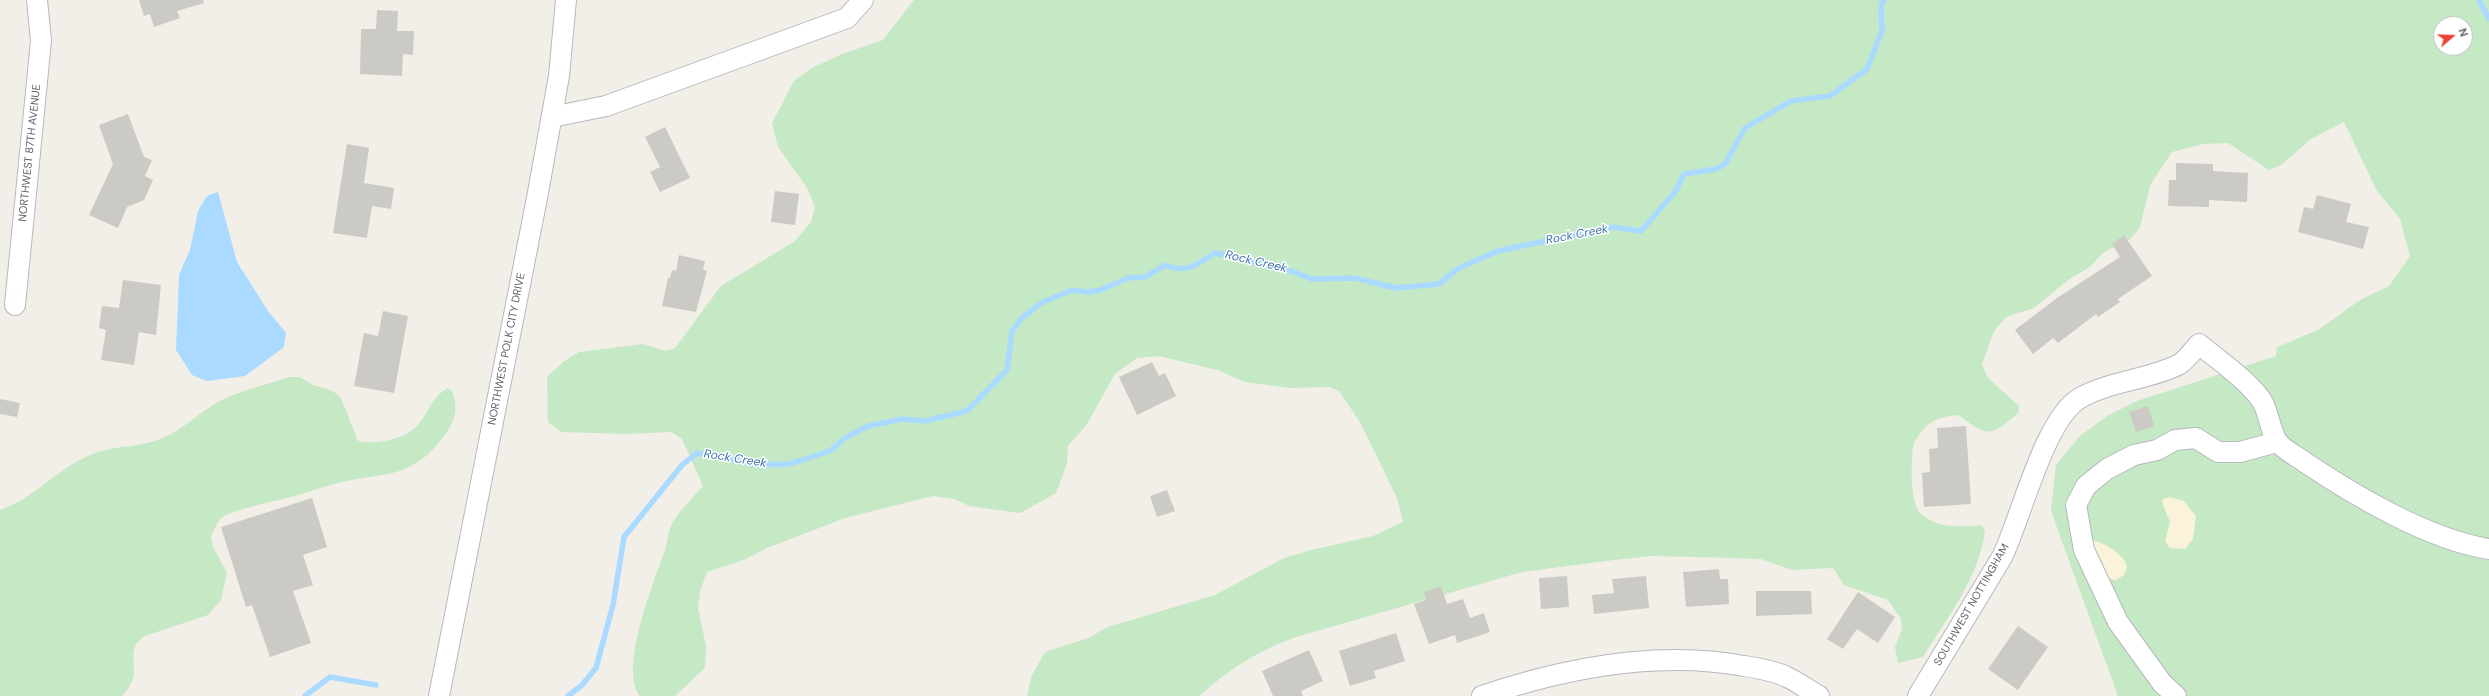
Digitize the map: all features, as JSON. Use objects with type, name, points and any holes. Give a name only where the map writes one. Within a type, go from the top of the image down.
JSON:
[{"type":"street","name":"NORTHWEST 87TH AVENUE","points":[[15,305],[41,41],[37,0]]},
{"type":"street","name":"NORTHWEST POLK CITY DRIVE","points":[[439,696],[552,117],[559,76],[566,0]]},
{"type":"street","points":[[552,117],[606,106],[840,20],[855,11],[863,0]]},
{"type":"street","name":"SOUTHWEST NOTTINGHAM","points":[[1918,696],[2002,557],[2013,534],[2034,473],[2067,409],[2078,399],[2093,392],[2178,364],[2200,344],[2262,401],[2277,442]]},
{"type":"street","points":[[2176,696],[2162,682],[2118,622],[2084,550],[2076,505],[2086,486],[2107,469],[2134,455],[2157,450],[2175,440],[2196,438],[2218,452],[2240,452],[2277,442],[2343,488],[2384,510],[2432,532],[2475,547],[2489,549]]},
{"type":"street","points":[[1482,696],[1502,693],[1552,675],[1616,664],[1682,660],[1721,662],[1786,676],[1818,696]]},
{"type":"green space","points":[[914,0],[2489,0],[2489,696],[2118,696],[2051,511],[2056,465],[2080,436],[2107,416],[2137,401],[2276,356],[2277,347],[2318,330],[2360,300],[2389,286],[2410,256],[2400,219],[2377,191],[2344,122],[2311,139],[2281,165],[2269,170],[2228,143],[2203,144],[2172,152],[2150,185],[2140,228],[2130,239],[2104,252],[2090,267],[2068,280],[2034,308],[2006,317],[1994,331],[1982,364],[1988,378],[2019,406],[2018,413],[2001,427],[1989,432],[1983,431],[1958,415],[1939,419],[1932,422],[1925,428],[1917,438],[1913,447],[1913,491],[1914,500],[1920,513],[1934,522],[1941,524],[1949,526],[1981,525],[1985,531],[1976,566],[1969,582],[1923,657],[1898,663],[1895,647],[1902,629],[1901,619],[1888,600],[1844,585],[1833,568],[1792,570],[1761,559],[1651,556],[1522,572],[1296,637],[1269,648],[1244,662],[1222,677],[1199,696],[1027,696],[1031,677],[1045,652],[1088,638],[1108,627],[1215,595],[1284,558],[1311,550],[1373,536],[1403,522],[1397,498],[1360,422],[1339,391],[1329,387],[1291,388],[1245,382],[1217,370],[1159,356],[1137,358],[1115,374],[1087,424],[1068,446],[1067,464],[1056,493],[1020,513],[969,506],[955,499],[933,496],[845,518],[767,548],[746,559],[707,572],[700,591],[698,608],[706,646],[705,668],[675,696],[640,696],[634,683],[633,665],[636,645],[647,601],[666,547],[671,526],[682,509],[703,486],[682,439],[671,432],[626,434],[561,432],[548,422],[547,377],[563,362],[579,352],[643,344],[666,351],[675,348],[721,286],[795,241],[811,222],[815,207],[807,188],[778,147],[772,123],[794,81],[812,68],[842,54],[883,40]]},
{"type":"green space","points":[[289,377],[300,377],[313,385],[333,391],[341,398],[358,441],[381,442],[397,438],[411,431],[421,421],[438,396],[448,388],[452,391],[454,397],[455,415],[444,436],[431,451],[419,461],[407,468],[381,475],[334,484],[293,497],[240,510],[221,518],[211,537],[213,547],[227,573],[221,600],[208,615],[145,636],[140,640],[134,651],[133,678],[122,696],[0,696],[0,510],[23,499],[65,469],[88,456],[98,452],[157,440],[174,432],[206,409],[228,397]]},
{"type":"sand","points":[[2170,497],[2184,501],[2196,516],[2193,539],[2185,549],[2170,548],[2165,541],[2170,522],[2162,502],[2163,499]]},
{"type":"sand","points":[[2089,540],[2106,545],[2117,552],[2125,561],[2127,566],[2124,575],[2116,580],[2106,578]]},
{"type":"water","points":[[218,192],[237,262],[268,311],[286,333],[284,347],[245,376],[207,381],[192,375],[176,350],[179,275],[190,250],[198,211],[207,196]]},
{"type":"building","points":[[139,0],[203,0],[204,3],[177,11],[180,18],[154,27],[150,14],[144,16]]},
{"type":"building","points":[[377,10],[398,11],[397,31],[414,31],[413,55],[403,54],[402,76],[360,74],[361,29],[376,29]]},
{"type":"building","points":[[128,114],[144,157],[152,160],[145,176],[153,180],[144,200],[127,207],[118,228],[89,215],[113,164],[99,125]]},
{"type":"building","points":[[665,127],[690,178],[660,192],[650,172],[660,167],[645,137]]},
{"type":"building","points":[[347,144],[369,148],[364,183],[394,188],[391,209],[372,206],[367,238],[333,233]]},
{"type":"building","points":[[2176,163],[2213,164],[2213,171],[2248,173],[2247,202],[2209,200],[2209,207],[2168,206],[2169,180],[2176,180]]},
{"type":"building","points":[[775,191],[799,194],[795,225],[771,222]]},
{"type":"building","points":[[2317,195],[2351,204],[2346,222],[2369,227],[2363,249],[2298,232],[2304,207],[2313,209]]},
{"type":"building","points":[[2124,235],[2152,276],[2118,299],[2120,302],[2098,317],[2096,314],[2058,343],[2053,338],[2033,354],[2015,330],[2057,298],[2120,257],[2112,244]]},
{"type":"building","points":[[679,255],[705,261],[703,270],[707,271],[696,312],[662,306],[668,278],[670,278],[672,270],[676,271]]},
{"type":"building","points":[[123,280],[161,285],[156,335],[139,332],[134,365],[101,360],[106,330],[99,328],[102,306],[119,308]]},
{"type":"building","points":[[383,311],[408,316],[394,393],[354,386],[364,333],[378,336]]},
{"type":"building","points":[[1152,362],[1159,376],[1165,373],[1176,396],[1137,415],[1119,377]]},
{"type":"building","points":[[0,399],[20,403],[17,417],[0,414]]},
{"type":"building","points":[[2148,406],[2154,426],[2136,432],[2129,412]]},
{"type":"building","points":[[1966,426],[1971,504],[1924,507],[1922,473],[1930,472],[1929,449],[1938,448],[1937,428]]},
{"type":"building","points":[[1167,490],[1175,511],[1157,517],[1150,496]]},
{"type":"building","points":[[312,498],[327,547],[303,555],[313,585],[293,591],[311,643],[270,657],[252,605],[246,607],[221,527]]},
{"type":"building","points":[[1719,569],[1720,579],[1728,579],[1729,604],[1686,607],[1683,572]]},
{"type":"building","points":[[1567,576],[1569,607],[1541,609],[1539,578]]},
{"type":"building","points":[[1646,576],[1649,608],[1594,614],[1592,595],[1614,593],[1612,579]]},
{"type":"building","points":[[1441,586],[1447,604],[1463,599],[1470,618],[1484,613],[1490,632],[1457,643],[1455,635],[1429,644],[1414,604],[1426,600],[1424,592]]},
{"type":"building","points":[[1756,591],[1811,591],[1812,614],[1756,616]]},
{"type":"building","points":[[1858,592],[1895,617],[1878,643],[1857,629],[1843,649],[1827,639]]},
{"type":"building","points":[[2018,626],[2048,647],[2018,690],[1988,669]]},
{"type":"building","points":[[1396,633],[1405,661],[1374,671],[1376,678],[1350,686],[1339,651]]},
{"type":"building","points":[[1309,650],[1323,681],[1301,691],[1303,696],[1273,696],[1262,671]]},
{"type":"waterway","name":"Rock Creek","points":[[568,696],[582,685],[596,668],[613,605],[624,537],[682,465],[697,453],[759,465],[790,464],[830,451],[845,438],[868,426],[902,419],[925,421],[967,411],[1007,370],[1012,331],[1022,318],[1041,303],[1072,290],[1089,292],[1100,290],[1128,278],[1145,277],[1165,265],[1179,269],[1191,267],[1215,253],[1291,271],[1312,279],[1355,278],[1395,288],[1439,284],[1459,268],[1498,251],[1611,227],[1641,231],[1675,192],[1684,174],[1716,169],[1725,164],[1745,128],[1791,101],[1830,96],[1867,69],[1882,31],[1881,4],[1884,0]]},
{"type":"waterway","name":"Rock Creek","points":[[2479,0],[2489,19]]},
{"type":"waterway","name":"Rock Creek","points":[[305,696],[330,677],[376,685]]}]
